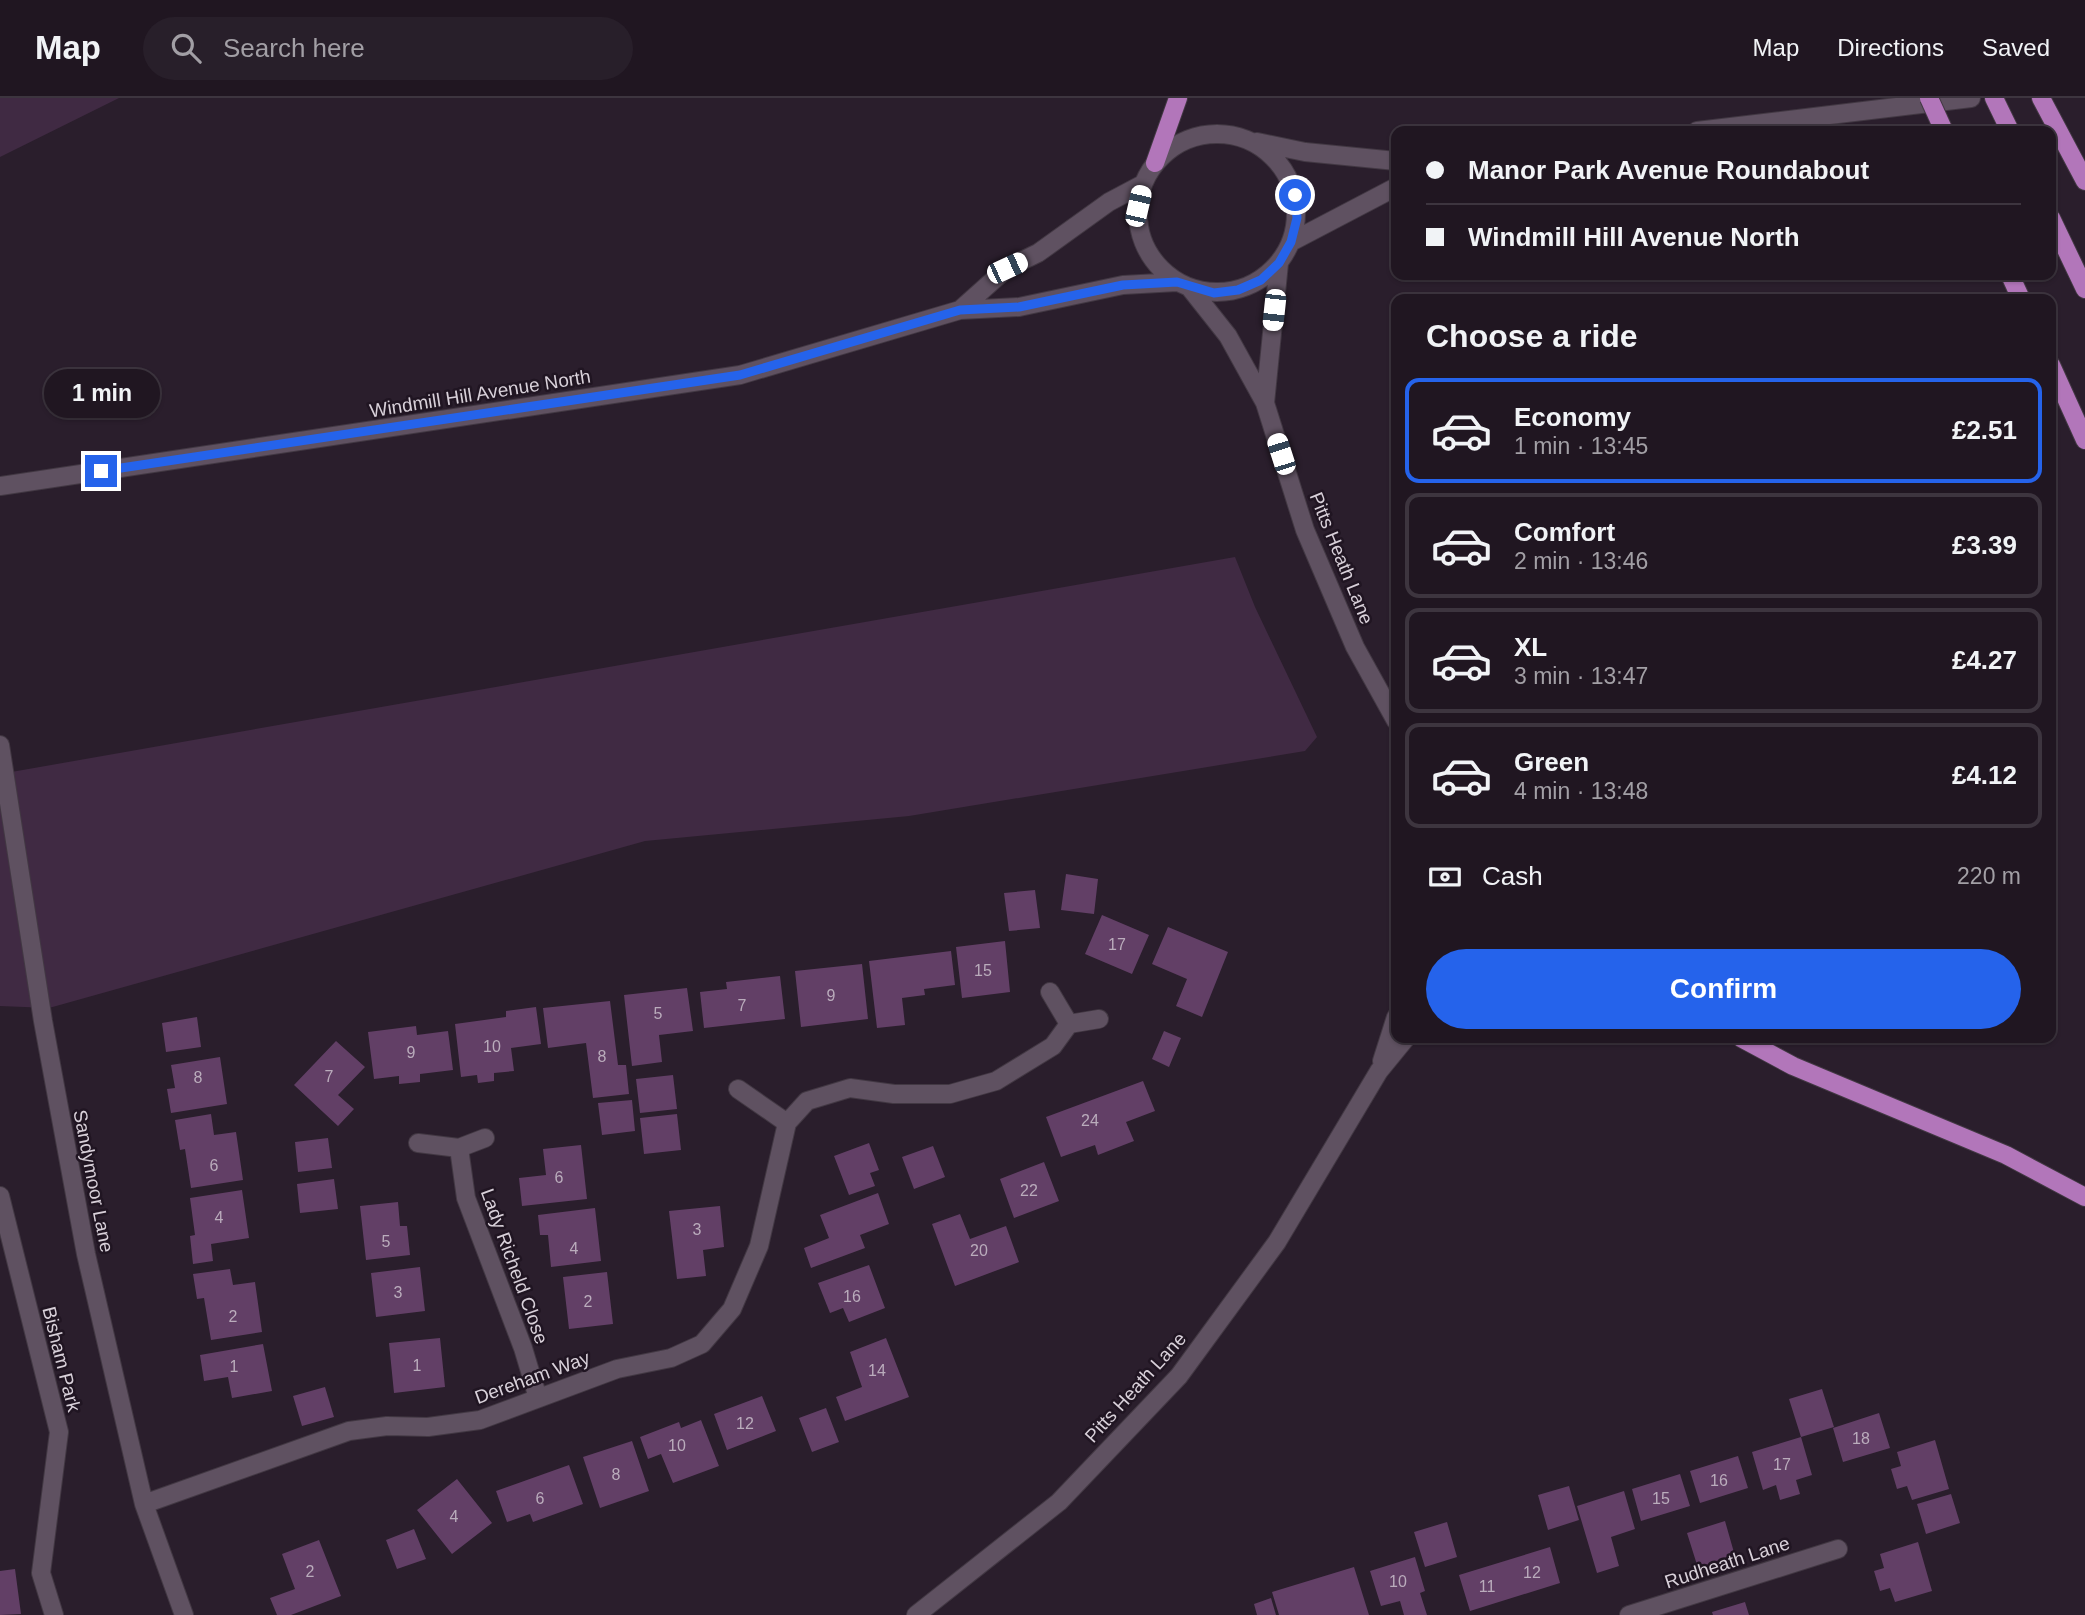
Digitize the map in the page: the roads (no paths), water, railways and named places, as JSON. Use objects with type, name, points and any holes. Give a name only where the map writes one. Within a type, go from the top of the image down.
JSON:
[{"type":"main road","points":[[1155,163],[1178,98]]},
{"type":"main road","points":[[1929,98],[1942,126]]},
{"type":"main road","points":[[1994,98],[2008,126]]},
{"type":"main road","points":[[2041,98],[2056,126]]},
{"type":"main road","points":[[2056,127],[2083,178]]},
{"type":"main road","points":[[2056,228],[2085,289]]},
{"type":"main road","points":[[2056,376],[2085,440]]},
{"type":"main road","points":[[1750,1043],[1793,1066],[2006,1155],[2085,1197]]},
{"type":"street","points":[[1739,126],[1971,98]]},
{"type":"street","points":[[1250,141],[1270,154],[1285,172],[1295,195],[1297,218],[1291,242],[1279,263],[1261,280],[1238,290],[1214,293],[1183,285],[1159,268],[1143,239],[1138,206],[1143,184],[1155,163],[1175,145],[1199,136],[1225,134],[1305,152],[1391,161]]},
{"type":"street","name":"Windmill Hill Avenue North","points":[[960,310],[1007,268],[1038,253],[1109,202],[1143,184]]},
{"type":"street","points":[[1291,242],[1391,190]]},
{"type":"street","name":"Pitts Heath Lane","points":[[1265,403],[1279,263]]},
{"type":"street","name":"Windmill Hill Avenue North","points":[[0,486],[740,375],[960,310],[1019,307],[1123,285],[1183,285]]},
{"type":"street","name":"Pitts Heath Lane","points":[[1183,285],[1228,336],[1265,403],[1305,530],[1355,647],[1391,712]]},
{"type":"street","name":"Sandymoor Lane","points":[[0,745],[43,1021],[83,1240],[144,1504],[184,1615]]},
{"type":"street","points":[[1050,992],[1069,1024]]},
{"type":"street","points":[[738,1089],[787,1123],[807,1101],[850,1088],[894,1094],[950,1094],[996,1081],[1053,1046],[1069,1024],[1099,1019]]},
{"type":"street","name":"Pitts Heath Lane","points":[[1378,1071],[1391,1032]]},
{"type":"street","name":"Pitts Heath Lane","points":[[916,1615],[1059,1502],[1179,1376],[1278,1242],[1378,1071],[1402,1043]]},
{"type":"street","name":"Dereham Way","points":[[144,1504],[349,1431],[387,1426],[428,1427],[480,1420],[617,1369],[671,1358],[702,1344],[732,1309],[759,1247],[787,1123]]},
{"type":"street","points":[[418,1143],[459,1147],[485,1138]]},
{"type":"street","name":"Lady Richeld Close","points":[[459,1147],[466,1198],[523,1348],[538,1398]]},
{"type":"street","name":"Bisham Park","points":[[0,1196],[59,1432],[41,1573],[54,1615]]},
{"type":"street","name":"Rudheath Lane","points":[[1629,1615],[1838,1549]]}]
